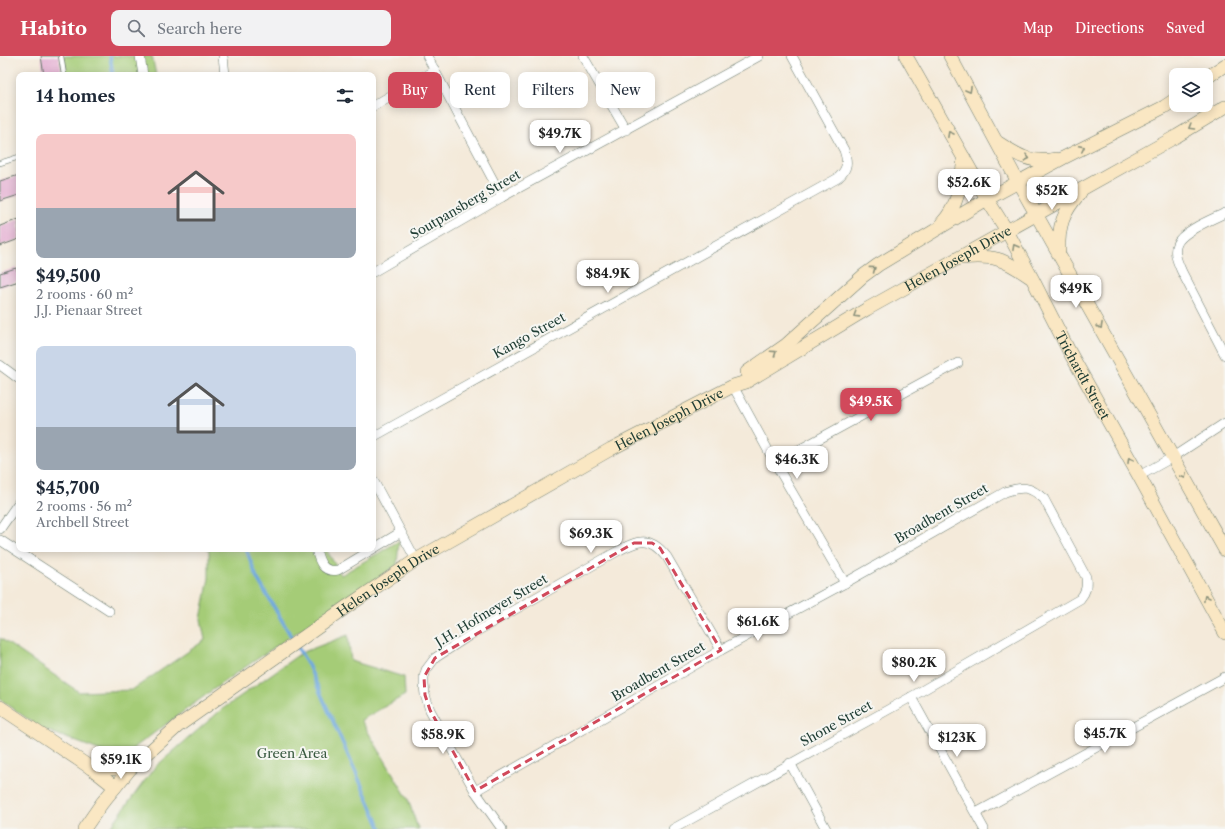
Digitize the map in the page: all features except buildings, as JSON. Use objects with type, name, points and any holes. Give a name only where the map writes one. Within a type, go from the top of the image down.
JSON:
[{"type":"street","points":[[140,56],[143,72]]},
{"type":"street","points":[[223,56],[226,72]]},
{"type":"street","points":[[427,56],[502,197]]},
{"type":"street","points":[[583,56],[626,130]]},
{"type":"street","name":"Soutpansberg Street","points":[[376,270],[502,197],[759,56]]},
{"type":"street","name":"Kango Street","points":[[376,435],[838,178],[844,173],[846,158],[844,150],[792,56]]},
{"type":"street","name":"Trichardt Street","points":[[906,56],[986,199],[1007,231],[1069,351],[1140,476],[1225,632]]},
{"type":"street","points":[[950,56],[1018,182],[1059,252],[1225,550]]},
{"type":"street","points":[[1213,73],[1225,65]]},
{"type":"street","points":[[376,104],[435,70]]},
{"type":"street","name":"Helen Joseph Drive","points":[[733,386],[739,378],[786,345],[863,276],[878,265],[986,199],[1062,158],[1169,104]]},
{"type":"street","name":"Helen Joseph Drive","points":[[84,829],[115,786],[142,758],[178,726],[217,697],[416,560],[611,449],[733,386],[746,382],[867,308],[1007,231],[1086,185],[1177,136],[1225,107]]},
{"type":"street","points":[[996,141],[1020,156],[1031,159],[1049,160],[1062,158]]},
{"type":"street","points":[[935,230],[948,217],[956,201],[964,158]]},
{"type":"street","points":[[1059,252],[1060,224],[1069,206],[1086,185]]},
{"type":"street","points":[[1225,213],[1182,237],[1177,243],[1176,252],[1182,272],[1225,354]]},
{"type":"street","points":[[954,259],[983,256],[993,258],[1010,264],[1033,280]]},
{"type":"street","points":[[775,462],[958,363]]},
{"type":"street","points":[[0,365],[16,377]]},
{"type":"street","points":[[733,386],[845,583]]},
{"type":"street","points":[[1140,476],[1173,457],[1225,423]]},
{"type":"street","points":[[376,486],[416,560]]},
{"type":"street","name":"Broadbent Street","points":[[474,791],[721,650],[845,583],[1005,492],[1018,488],[1028,488],[1036,492],[1044,500]]},
{"type":"street","name":"Shone Street","points":[[673,829],[911,697],[1080,599],[1085,592],[1087,584],[1086,577],[1044,500]]},
{"type":"street","points":[[0,529],[16,506]]},
{"type":"street","points":[[376,547],[401,532]]},
{"type":"street","points":[[0,540],[16,550]]},
{"type":"street","name":"J.H. Hofmeyer Street","points":[[474,791],[430,710],[425,695],[424,685],[426,670],[435,658],[470,635],[634,542],[642,541],[652,543],[660,548],[667,557],[721,650]]},
{"type":"street","points":[[18,552],[109,611]]},
{"type":"street","points":[[317,552],[318,558],[324,568],[328,570],[338,570],[368,552]]},
{"type":"street","points":[[976,813],[1225,676]]},
{"type":"street","points":[[911,697],[984,829]]},
{"type":"street","points":[[0,707],[91,768],[115,786]]},
{"type":"street","points":[[91,768],[116,769],[142,758]]},
{"type":"street","points":[[790,763],[826,829]]},
{"type":"street","points":[[474,791],[502,829]]},
{"type":"lane","points":[[61,56],[64,72]]},
{"type":"lane","points":[[0,163],[16,158]]},
{"type":"highlighted area","points":[[634,543],[652,543],[660,548],[721,650],[475,791],[430,710],[425,695],[424,677],[435,658]]},
{"type":"green space","points":[[63,56],[152,56],[155,72],[65,72]]},
{"type":"green space","points":[[399,541],[397,565],[229,678],[120,758],[40,728],[0,699],[0,638],[79,692],[132,690],[205,640],[201,619],[209,578],[209,552],[328,552],[341,575]]},
{"type":"green space","name":"Green Area","points":[[348,635],[351,661],[404,677],[405,695],[361,720],[408,799],[419,829],[109,829],[154,768],[221,710],[301,653]]},
{"type":"waterway","points":[[110,56],[113,72]]},
{"type":"waterway","points":[[247,552],[257,578],[308,665],[381,829]]}]
